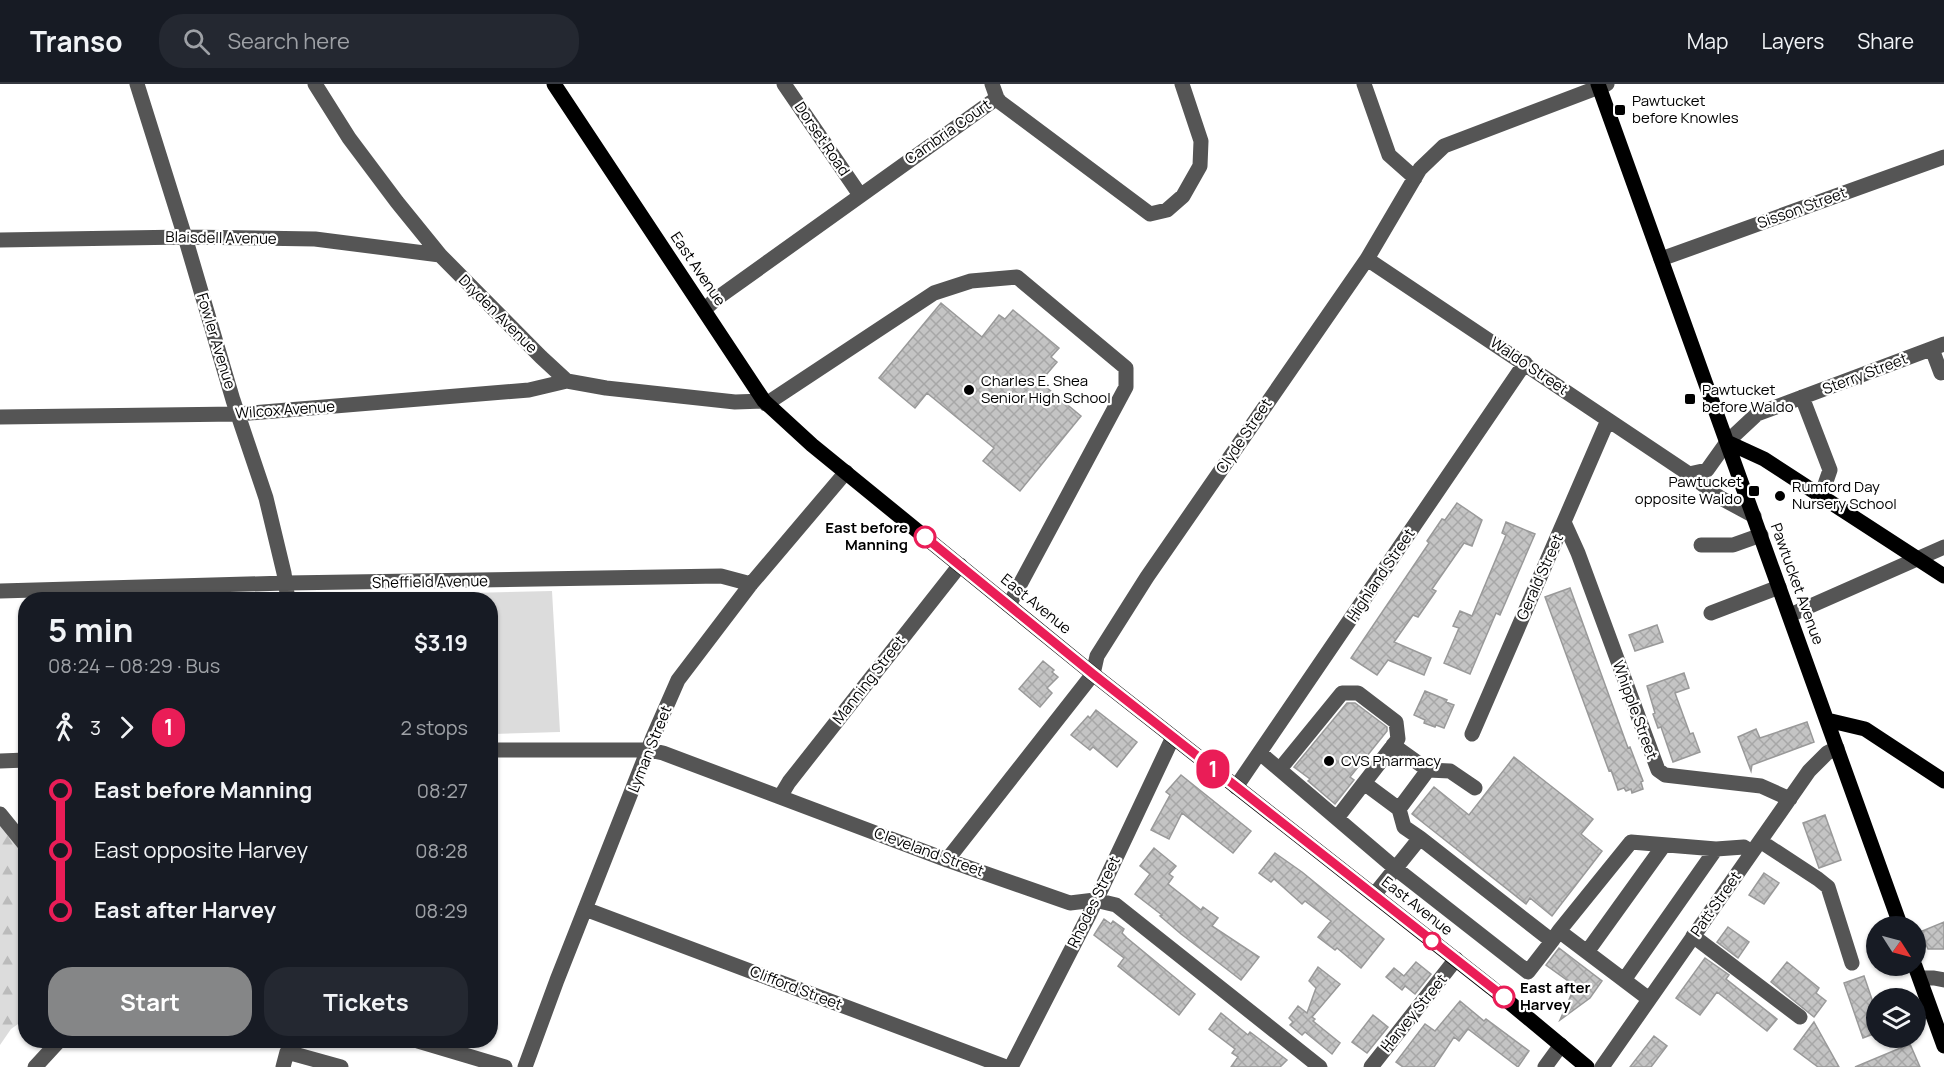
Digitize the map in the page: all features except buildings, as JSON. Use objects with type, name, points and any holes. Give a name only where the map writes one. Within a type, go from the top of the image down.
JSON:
[{"type":"main road","name":"East Avenue","points":[[554,84],[765,403],[812,445],[1093,674],[1456,959],[1587,1067]]},
{"type":"main road","name":"Pawtucket Avenue","points":[[1601,85],[1661,259],[1897,916]]},
{"type":"main road","points":[[1727,442],[1764,459],[1944,576]]},
{"type":"main road","points":[[1827,720],[1865,729],[1944,781]]},
{"type":"main road","points":[[1919,976],[1944,1044]]},
{"type":"street","name":"Fowler Avenue","points":[[137,84],[266,498],[287,592]]},
{"type":"street","name":"Dryden Avenue","points":[[315,84],[349,138],[440,255],[567,381]]},
{"type":"street","name":"Dorset Road","points":[[784,84],[860,195]]},
{"type":"street","name":"Cambria Court","points":[[704,310],[860,195],[994,91],[1000,102],[1150,214],[1167,210],[1183,196],[1200,166],[1201,141],[1182,84]]},
{"type":"street","points":[[1364,84],[1389,155],[1415,177]]},
{"type":"street","name":"Clyde Street","points":[[947,860],[1093,674],[1097,656],[1147,578],[1367,259],[1420,169],[1444,146],[1601,85]]},
{"type":"street","name":"Sisson Street","points":[[1661,259],[1944,157]]},
{"type":"street","name":"Blaisdell Avenue","points":[[0,240],[185,237],[315,239],[440,255]]},
{"type":"street","name":"Waldo Street","points":[[1367,259],[1525,363],[1689,474],[1719,497],[1754,516]]},
{"type":"street","points":[[567,381],[606,388],[735,402],[765,403],[934,293],[970,281],[1017,278],[1126,368],[1126,387],[1009,605]]},
{"type":"street","points":[[1938,346],[1941,372],[1944,372]]},
{"type":"street","name":"Sterry Street","points":[[1727,442],[1757,414],[1938,346]]},
{"type":"street","name":"Highland Street","points":[[1236,787],[1525,363]]},
{"type":"street","name":"Wilcox Avenue","points":[[0,417],[238,414],[530,390],[567,381]]},
{"type":"street","points":[[1802,398],[1830,470],[1821,496]]},
{"type":"street","name":"Gerald Street","points":[[1472,734],[1608,420]]},
{"type":"street","points":[[1689,474],[1707,470],[1727,442]]},
{"type":"street","name":"Lyman Street","points":[[525,1067],[585,909],[678,680],[751,584],[846,472]]},
{"type":"street","name":"Whipple Street","points":[[1564,522],[1578,553],[1658,770],[1665,775],[1761,786],[1790,799]]},
{"type":"street","points":[[1701,545],[1733,545],[1761,535]]},
{"type":"street","points":[[1790,615],[1944,547]]},
{"type":"street","name":"Manning Street","points":[[780,797],[789,782],[960,565]]},
{"type":"street","name":"Sheffield Avenue","points":[[0,591],[286,583],[721,576],[751,584]]},
{"type":"street","points":[[1711,613],[1779,587]]},
{"type":"street","points":[[1280,769],[1342,693],[1358,693],[1396,722],[1398,739],[1337,818]]},
{"type":"street","name":"Rhodes Street","points":[[1011,1067],[1095,900],[1173,736]]},
{"type":"street","points":[[1393,745],[1428,770],[1450,771],[1475,788]]},
{"type":"street","name":"Patt Street","points":[[1602,1067],[1809,771],[1827,753],[1837,748]]},
{"type":"street","name":"Cleveland Street","points":[[498,750],[649,750],[663,753],[947,860],[1070,903],[1095,900],[1116,904],[1320,1067]]},
{"type":"street","points":[[1260,753],[1395,868],[1528,972],[1631,842],[1716,849],[1756,847],[1818,879],[1827,887],[1852,963]]},
{"type":"street","points":[[0,761],[18,760]]},
{"type":"street","points":[[1399,809],[1428,770]]},
{"type":"street","points":[[1364,783],[1399,809],[1404,827],[1555,936],[1587,952],[1649,999]]},
{"type":"street","points":[[0,814],[18,836]]},
{"type":"street","points":[[1374,895],[1420,838]]},
{"type":"street","points":[[1587,952],[1664,845]]},
{"type":"street","points":[[1624,980],[1716,849]]},
{"type":"street","name":"Clifford Street","points":[[585,909],[1006,1067]]},
{"type":"street","points":[[1693,936],[1800,1017]]},
{"type":"street","name":"Harvey Street","points":[[1371,1067],[1456,959]]},
{"type":"street","points":[[1926,975],[1944,980]]},
{"type":"street","points":[[1545,1067],[1561,1045]]},
{"type":"street","points":[[35,1067],[53,1048]]},
{"type":"street","points":[[437,1048],[477,1063],[505,1067]]},
{"type":"street","points":[[287,1053],[341,1067]]},
{"type":"green space","points":[[552,591],[560,732],[498,734],[498,592]]},
{"type":"green space","points":[[0,820],[18,841],[18,1024],[11,1029],[0,1045]]},
{"type":"bus line","name":"1","points":[[925,537],[1093,674],[1504,997]]},
{"type":"place","name":"Pawtucket before Knowles","points":[[1620,110]]},
{"type":"place","name":"Charles E. Shea Senior High School","points":[[969,390]]},
{"type":"place","name":"Pawtucket before Waldo","points":[[1690,399]]},
{"type":"place","name":"Pawtucket opposite Waldo","points":[[1754,491]]},
{"type":"place","name":"Rumford Day Nursery School","points":[[1780,496]]},
{"type":"place","name":"East before Manning","points":[[925,537]]},
{"type":"place","name":"CVS Pharmacy","points":[[1329,761]]},
{"type":"place","name":"East after Harvey","points":[[1504,997]]}]
